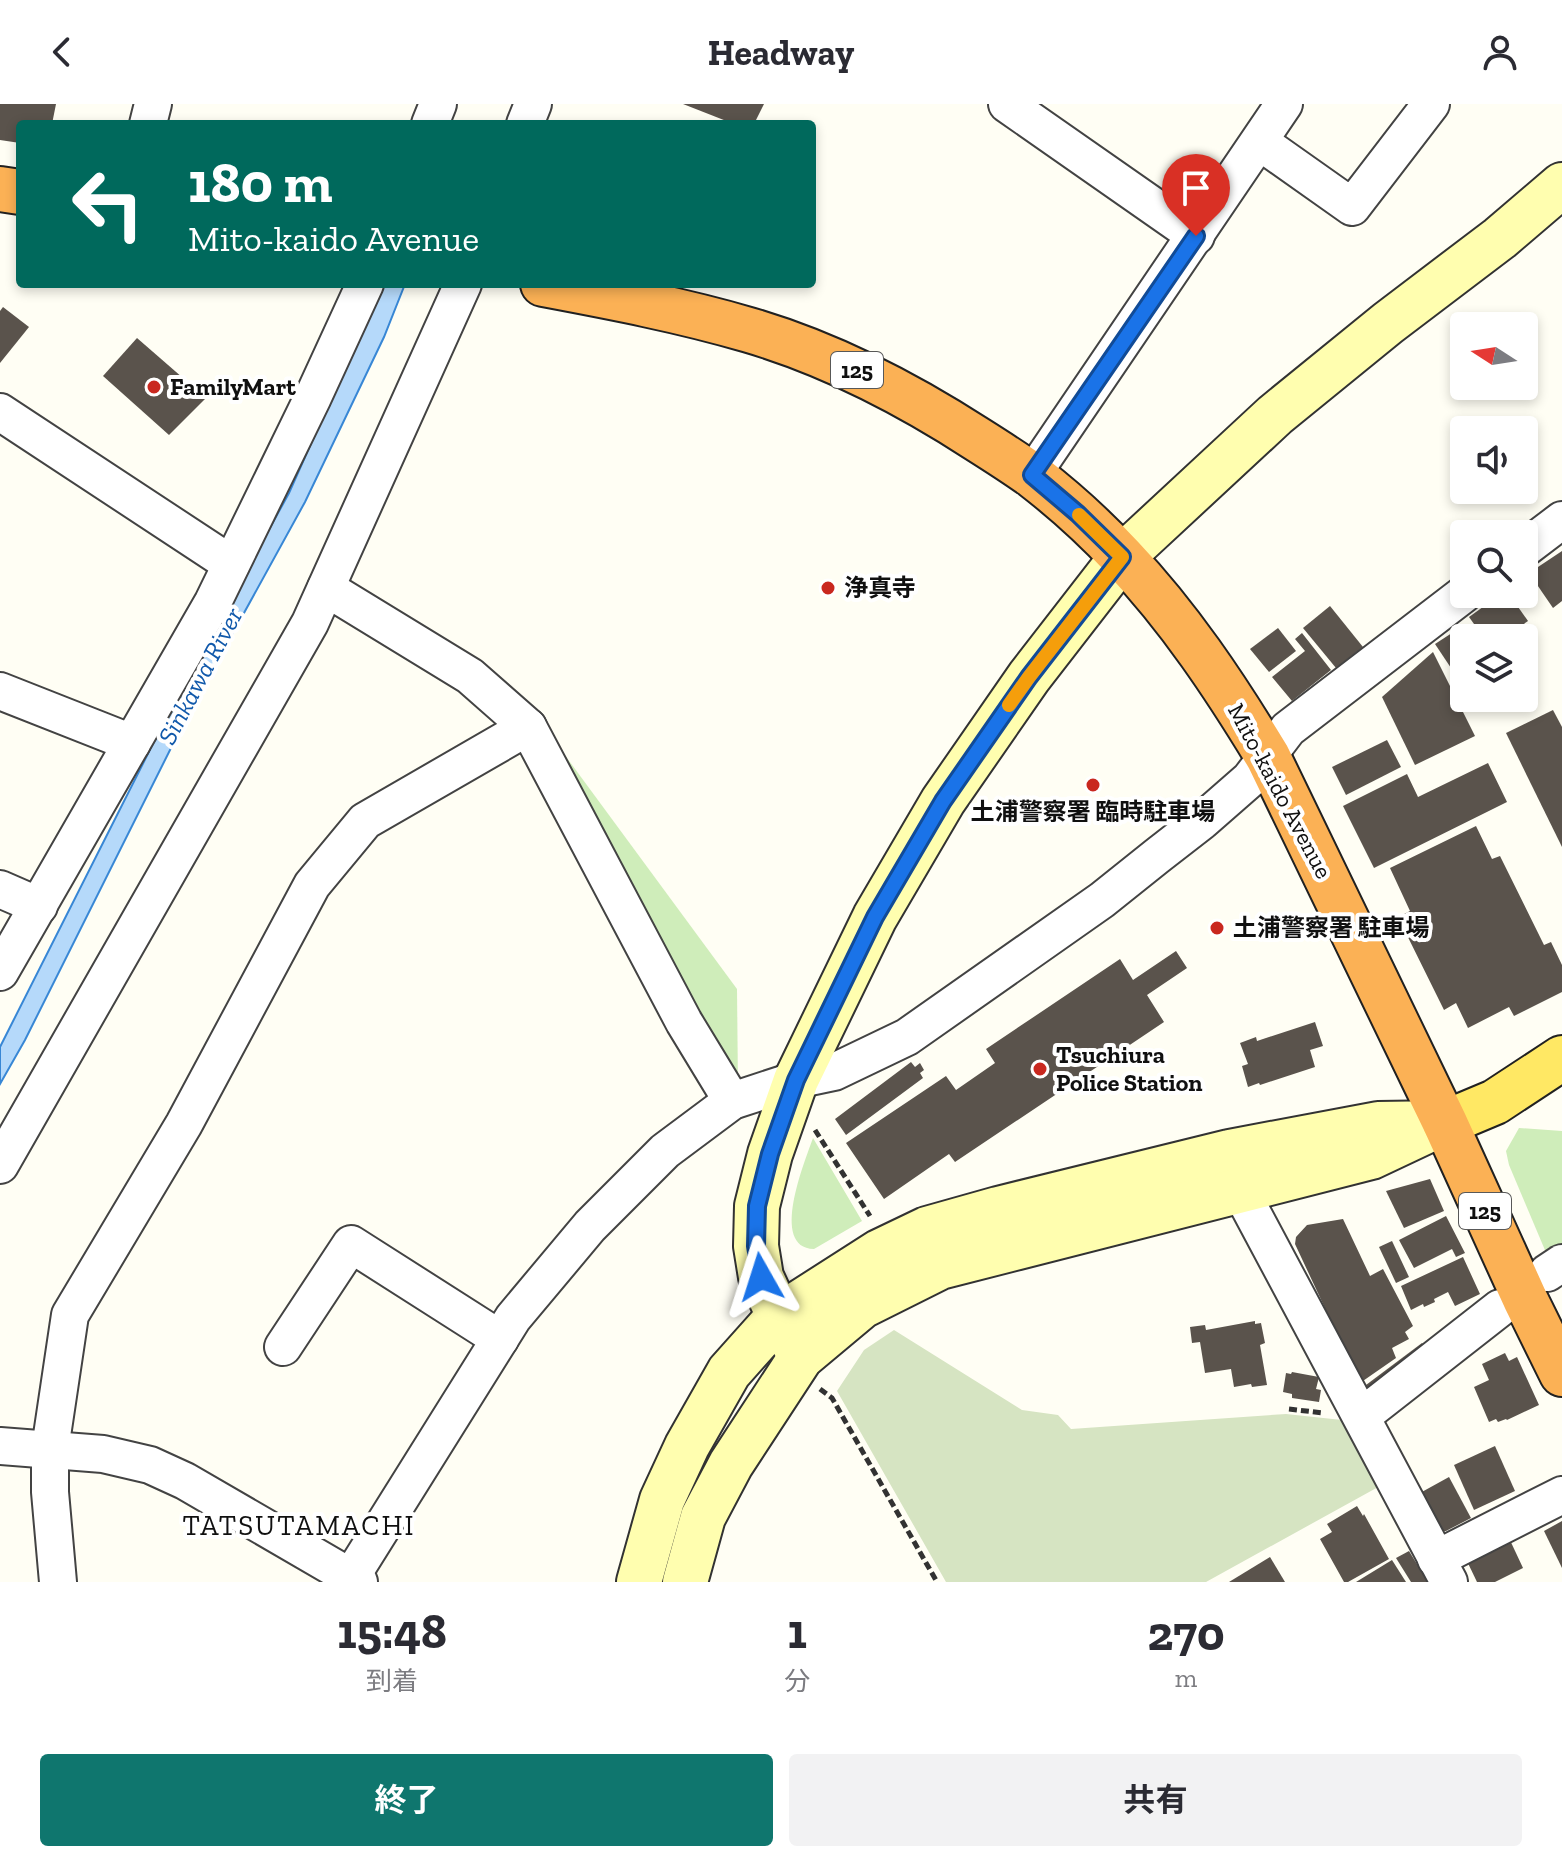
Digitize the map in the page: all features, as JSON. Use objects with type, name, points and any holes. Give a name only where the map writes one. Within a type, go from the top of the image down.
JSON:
[{"type":"highway","name":"Mito-kaido Avenue","points":[[564,288],[664,307],[751,330],[863,373],[934,411],[1032,475],[1122,557],[1189,637],[1234,700],[1268,757],[1562,1374]]},
{"type":"main road","points":[[1445,1123],[1495,1102],[1562,1058]]},
{"type":"street","points":[[1007,104],[1196,236]]},
{"type":"street","points":[[1032,475],[1284,104]]},
{"type":"street","points":[[1260,142],[1352,207],[1431,104]]},
{"type":"street","points":[[810,1373],[761,1277],[756,1246],[757,1206],[770,1154],[796,1080],[875,917],[943,801],[1029,677],[1122,557],[1275,415],[1388,323],[1500,238],[1562,185]]},
{"type":"street","points":[[0,972],[213,602],[363,288]]},
{"type":"street","points":[[0,1165],[310,623],[461,288]]},
{"type":"street","points":[[0,412],[231,564]]},
{"type":"street","points":[[1538,538],[1562,520]]},
{"type":"street","points":[[326,588],[470,676],[528,727],[684,1022],[732,1101]]},
{"type":"street","points":[[0,1446],[103,1454],[150,1465],[185,1481],[355,1580],[513,1318],[590,1226],[665,1151],[732,1101],[796,1080],[834,1072],[907,1037],[1102,900],[1202,821],[1250,779],[1288,729],[1450,605]]},
{"type":"street","points":[[0,691],[132,743]]},
{"type":"street","points":[[58,1582],[50,1492],[50,1449],[70,1315],[184,1124],[312,885],[365,821],[528,727]]},
{"type":"street","points":[[0,889],[39,906]]},
{"type":"street","points":[[685,1582],[703,1517],[731,1464],[810,1373],[862,1306],[940,1267],[1371,1157],[1445,1123]]},
{"type":"street","points":[[639,1582],[662,1500],[687,1446],[729,1372],[779,1316],[879,1252],[927,1229],[1229,1152],[1378,1124],[1445,1123]]},
{"type":"street","points":[[1240,1190],[1443,1570],[1562,1495]]},
{"type":"street","points":[[283,1347],[351,1244],[500,1339]]},
{"type":"street","points":[[1362,1416],[1500,1308]]},
{"type":"path","points":[[810,1122],[873,1220]]},
{"type":"path","points":[[810,1373],[832,1398],[937,1582]]},
{"type":"green space","points":[[539,720],[737,989],[738,1087]]},
{"type":"green space","points":[[1519,1128],[1562,1131],[1562,1248],[1550,1262],[1509,1165],[1506,1151]]},
{"type":"green space","points":[[813,1138],[862,1221],[814,1249],[801,1245],[794,1234],[792,1220],[798,1183]]},
{"type":"green space","points":[[894,1330],[1022,1410],[1058,1415],[1071,1429],[1286,1414],[1342,1420],[1380,1486],[1206,1582],[946,1582],[837,1391],[864,1350]]},
{"type":"water","name":"Sinkawa River","points":[[378,288],[403,288],[384,337],[305,502],[184,722],[0,1084],[0,1047],[168,714],[289,493]]},
{"type":"building","points":[[0,104],[56,104],[53,120],[16,120],[16,142],[0,140]]},
{"type":"building","points":[[683,104],[764,104],[756,120],[724,120]]},
{"type":"building","points":[[3,307],[29,327],[0,363],[0,311]]},
{"type":"building","name":"FamilyMart","points":[[137,338],[206,398],[169,435],[103,376]]},
{"type":"building","points":[[1562,551],[1562,601],[1553,608],[1538,586],[1538,567]]},
{"type":"building","points":[[1330,606],[1363,647],[1336,668],[1303,628]]},
{"type":"building","points":[[1482,608],[1519,608],[1528,621],[1524,624],[1474,624],[1469,617]]},
{"type":"building","points":[[1278,628],[1296,651],[1269,672],[1250,649]]},
{"type":"building","points":[[1302,633],[1331,670],[1292,701],[1272,677],[1305,651],[1295,639]]},
{"type":"building","points":[[1450,634],[1450,666],[1435,644]]},
{"type":"building","points":[[1433,652],[1450,686],[1450,712],[1463,712],[1475,736],[1415,765],[1382,697]]},
{"type":"building","points":[[1553,710],[1562,727],[1562,847],[1506,733]]},
{"type":"building","points":[[1387,740],[1401,767],[1346,795],[1332,767]]},
{"type":"building","points":[[1488,763],[1507,802],[1374,868],[1343,806],[1407,774],[1418,797]]},
{"type":"building","points":[[1476,826],[1492,859],[1500,856],[1544,945],[1551,942],[1562,965],[1562,992],[1514,1016],[1509,1007],[1468,1028],[1456,1003],[1444,1010],[1398,917],[1410,911],[1390,868]]},
{"type":"building","name":"Tsuchiura Police Station","points":[[1176,951],[1187,968],[1147,995],[1164,1022],[955,1162],[949,1154],[884,1199],[846,1143],[946,1076],[956,1090],[995,1063],[986,1049],[1120,959],[1133,980]]},
{"type":"building","points":[[1315,1022],[1323,1046],[1310,1050],[1315,1067],[1248,1087],[1242,1066],[1248,1064],[1240,1043],[1256,1037],[1257,1041]]},
{"type":"building","points":[[911,1062],[915,1067],[920,1063],[924,1070],[920,1073],[923,1078],[846,1135],[835,1119]]},
{"type":"building","points":[[1430,1179],[1444,1211],[1404,1228],[1386,1191]]},
{"type":"building","points":[[1446,1216],[1465,1253],[1456,1257],[1452,1249],[1414,1268],[1399,1240]]},
{"type":"building","points":[[1343,1219],[1370,1276],[1383,1269],[1413,1326],[1405,1332],[1409,1339],[1392,1348],[1396,1358],[1360,1383],[1295,1244],[1296,1237],[1307,1225]]},
{"type":"building","points":[[1392,1241],[1409,1277],[1396,1283],[1379,1247]]},
{"type":"building","points":[[1463,1257],[1480,1294],[1455,1306],[1448,1292],[1434,1299],[1435,1302],[1411,1310],[1401,1286]]},
{"type":"building","points":[[1255,1321],[1255,1324],[1261,1323],[1265,1343],[1260,1345],[1267,1385],[1234,1387],[1231,1369],[1205,1373],[1200,1342],[1192,1343],[1190,1327],[1205,1325],[1206,1330]]},
{"type":"building","points":[[1422,1343],[1427,1349],[1366,1393],[1362,1388]]},
{"type":"building","points":[[1505,1353],[1509,1361],[1517,1357],[1539,1405],[1507,1420],[1489,1422],[1474,1387],[1489,1380],[1482,1364]]},
{"type":"building","points":[[1286,1373],[1319,1377],[1316,1389],[1321,1390],[1319,1402],[1292,1398],[1292,1394],[1283,1392]]},
{"type":"building","points":[[1495,1446],[1515,1491],[1474,1510],[1454,1465]]},
{"type":"building","points":[[1449,1477],[1471,1518],[1441,1531],[1420,1493]]},
{"type":"building","points":[[1357,1506],[1389,1559],[1344,1582],[1320,1539],[1332,1532],[1327,1524]]},
{"type":"building","points":[[1562,1521],[1562,1568],[1544,1531]]},
{"type":"building","points":[[1508,1536],[1523,1568],[1495,1582],[1477,1582],[1465,1557]]},
{"type":"building","points":[[1409,1551],[1428,1582],[1411,1582],[1396,1558]]},
{"type":"building","points":[[1270,1557],[1285,1582],[1229,1582]]},
{"type":"building","points":[[1392,1560],[1406,1582],[1356,1582]]},
{"type":"slow traffic","points":[[1009,705],[1122,557],[1079,515]]},
{"type":"place","name":"FamilyMart","points":[[154,387]]},
{"type":"place","name":"浄真寺","points":[[828,588]]},
{"type":"place","name":"土浦警察署 臨時駐車場","points":[[1093,785]]},
{"type":"place","name":"土浦警察署 駐車場","points":[[1217,928]]},
{"type":"place","name":"Tsuchiura Police Station","points":[[1040,1069]]},
{"type":"district","name":"TATSUTAMACHI","points":[[299,1525]]},
{"type":"route","points":[[761,1277],[756,1246],[757,1206],[770,1154],[796,1080],[875,917],[943,801],[1029,677],[1122,557],[1032,475],[1196,236]]}]
